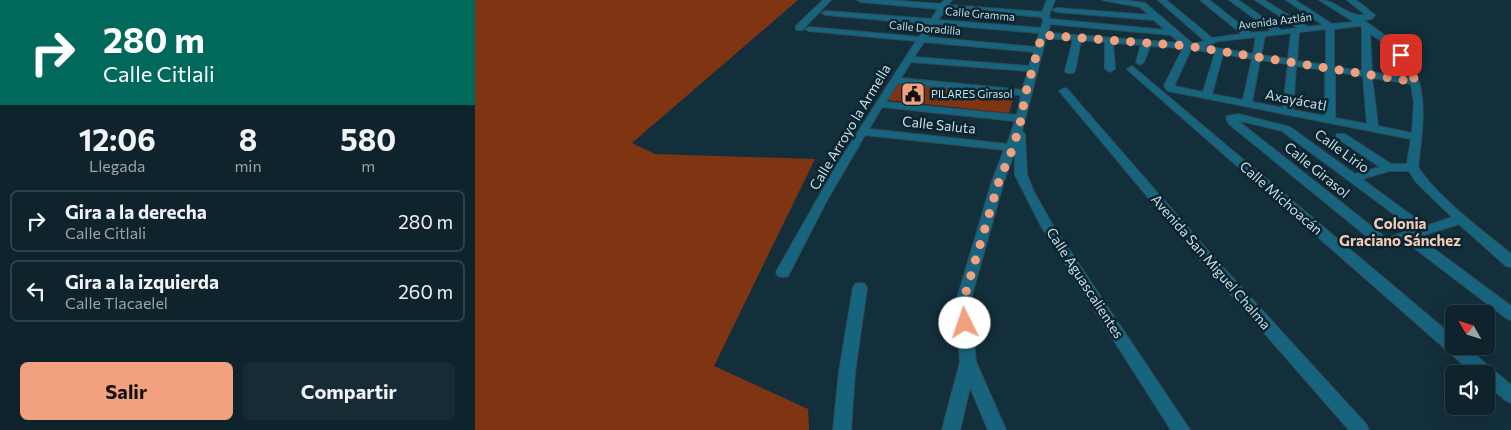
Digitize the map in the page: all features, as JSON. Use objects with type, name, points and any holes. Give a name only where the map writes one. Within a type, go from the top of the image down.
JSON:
[{"type":"street","points":[[799,28],[827,0]]},
{"type":"street","points":[[861,0],[945,3],[1046,18],[1173,33]]},
{"type":"street","points":[[997,430],[969,362],[963,302],[999,181],[1013,148],[1021,121],[1026,92],[1051,0]]},
{"type":"street","points":[[1046,18],[1055,15],[1061,0]]},
{"type":"street","points":[[1162,0],[1210,41]]},
{"type":"street","points":[[1204,0],[1249,35]]},
{"type":"street","points":[[1233,0],[1279,32]]},
{"type":"street","points":[[1259,0],[1306,29]]},
{"type":"street","points":[[1290,0],[1330,26],[1330,120]]},
{"type":"street","points":[[1323,0],[1361,22],[1401,55],[1411,68],[1418,96],[1412,167],[1420,179],[1461,219],[1511,262]]},
{"type":"street","points":[[1351,0],[1371,15],[1361,22]]},
{"type":"street","points":[[1108,1],[1140,4],[1191,46]]},
{"type":"street","name":"Calle Arroyo la Armella","points":[[783,272],[803,232],[863,132],[945,3]]},
{"type":"street","points":[[1057,10],[1156,18]]},
{"type":"street","name":"Calle Gramma","points":[[825,13],[1043,33],[1077,39],[1191,46],[1415,82]]},
{"type":"street","points":[[1361,22],[1373,129]]},
{"type":"street","name":"Avenida Aztlán","points":[[1191,46],[1249,35],[1361,22]]},
{"type":"street","name":"Calle Doradilla","points":[[809,29],[1037,50]]},
{"type":"street","points":[[1288,112],[1295,30]]},
{"type":"street","points":[[1247,104],[1261,34]]},
{"type":"street","points":[[1070,71],[1077,39]]},
{"type":"street","points":[[1109,41],[1110,69]]},
{"type":"street","name":"Calle Michoacán","points":[[1146,44],[1136,65],[1476,365]]},
{"type":"street","name":"Axayácatl","points":[[1191,46],[1169,86],[1171,89],[1416,137]]},
{"type":"street","points":[[1207,96],[1220,51]]},
{"type":"street","points":[[909,59],[1033,69]]},
{"type":"street","points":[[897,80],[1026,92]]},
{"type":"street","name":"Avenida San Miguel Chalma","points":[[1064,91],[1203,254],[1360,430]]},
{"type":"street","points":[[881,104],[1021,121]]},
{"type":"street","name":"Calle Lirio","points":[[1231,118],[1239,117],[1286,129],[1425,231]]},
{"type":"street","name":"Calle Girasol","points":[[1231,118],[1233,122],[1380,240],[1386,243],[1407,236]]},
{"type":"street","name":"Calle Aguascalientes","points":[[1021,121],[1021,175],[1028,192],[1047,226],[1181,430]]},
{"type":"street","name":"Calle Saluta","points":[[863,132],[1013,148]]},
{"type":"street","points":[[1341,136],[1389,168]]},
{"type":"street","points":[[1353,178],[1389,168],[1412,167]]},
{"type":"street","points":[[1407,236],[1461,219]]},
{"type":"street","points":[[1407,236],[1511,314]]},
{"type":"street","points":[[842,430],[847,372],[860,288]]},
{"type":"street","points":[[951,430],[969,362]]},
{"type":"street","name":"Calle Michoacán","points":[[1495,382],[1511,395]]},
{"type":"shaded area","points":[[475,0],[798,0],[632,143],[655,154],[815,159],[714,366],[808,409],[809,430],[475,430]]},
{"type":"shaded area","points":[[898,82],[1015,93],[1009,113],[888,100]]},
{"type":"place","name":"PILARES Girasol","points":[[913,94]]},
{"type":"district","name":"Colonia Graciano Sánchez","points":[[1400,232]]},
{"type":"route","points":[[965,323],[963,302],[975,255],[999,181],[1013,148],[1042,35],[1188,46],[1415,82],[1411,68],[1401,55]]}]
